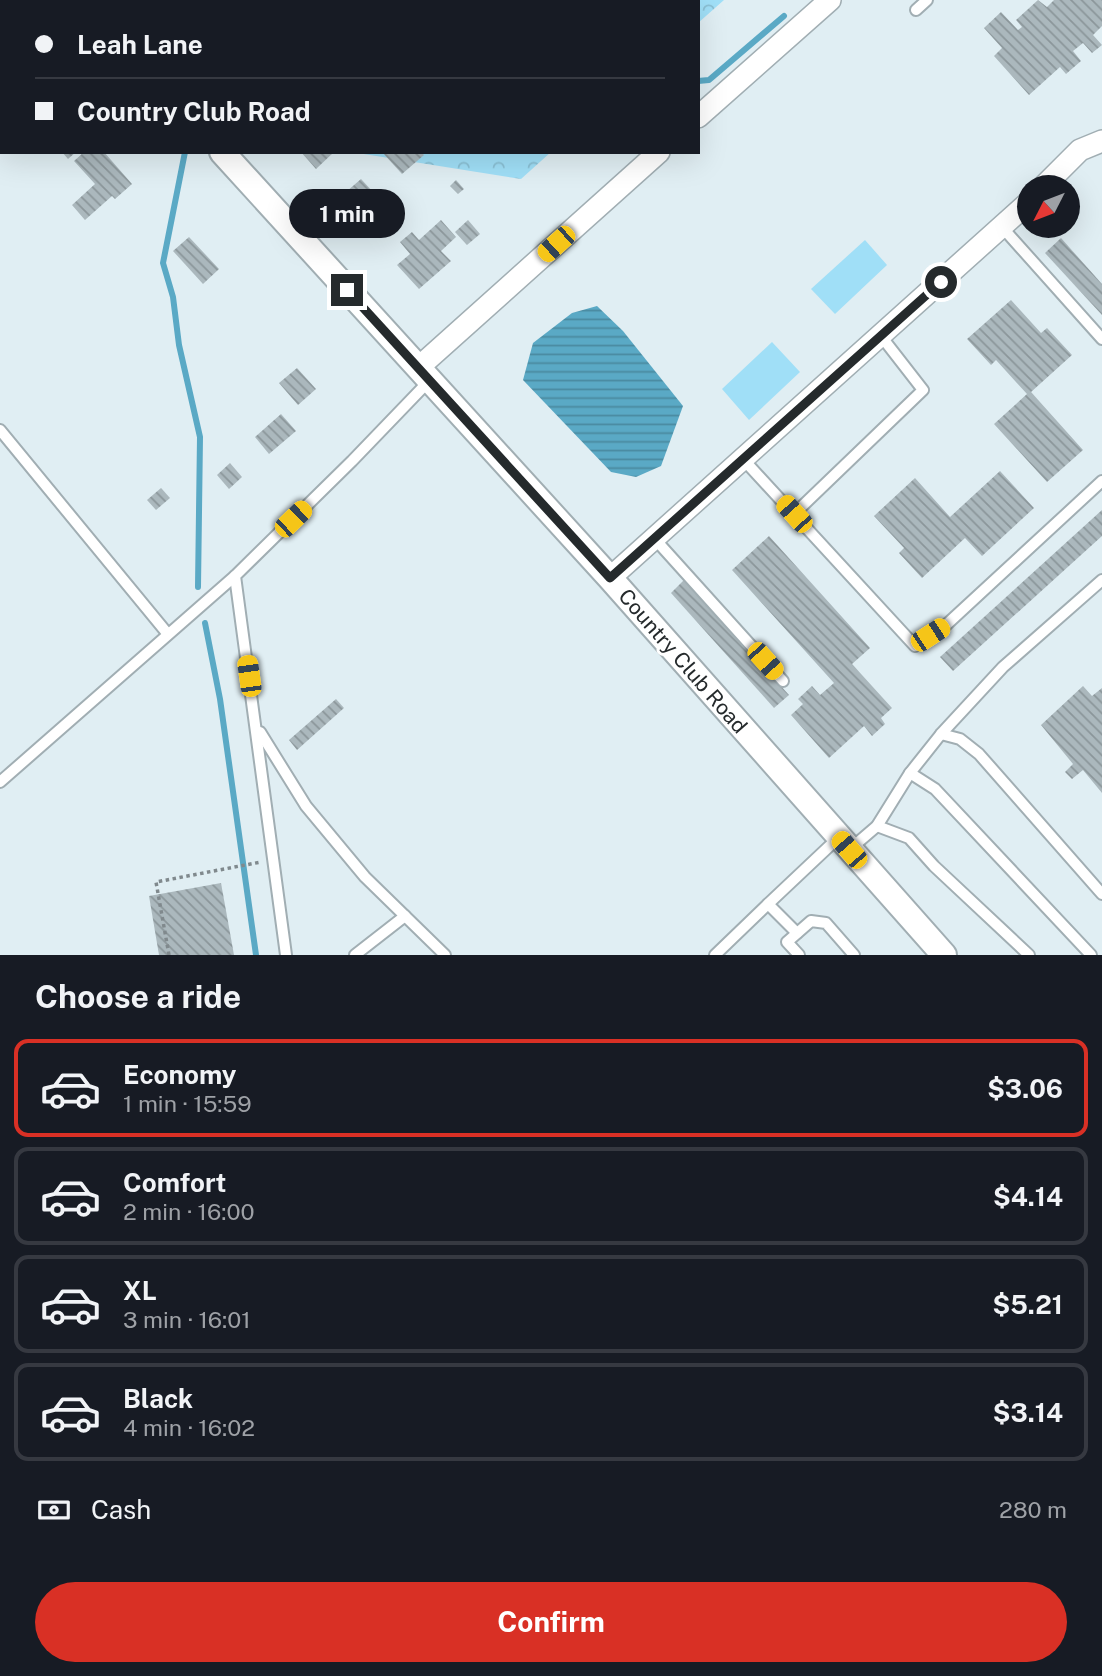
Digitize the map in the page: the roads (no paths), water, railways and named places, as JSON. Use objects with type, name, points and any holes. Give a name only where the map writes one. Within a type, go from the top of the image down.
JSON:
[{"type":"street","points":[[700,115],[830,0]]},
{"type":"street","points":[[1055,175],[1080,150],[1102,141]]},
{"type":"street","name":"Country Club Road","points":[[224,154],[610,578],[944,955]]},
{"type":"street","points":[[423,375],[657,154]]},
{"type":"street","points":[[610,578],[1017,213]]},
{"type":"lane","points":[[916,10],[927,0]]},
{"type":"lane","points":[[1002,227],[1102,339]]},
{"type":"lane","points":[[794,514],[923,390],[881,336]]},
{"type":"lane","points":[[0,782],[235,576],[352,461],[423,375]]},
{"type":"lane","points":[[0,430],[167,633]]},
{"type":"lane","points":[[743,459],[915,646],[946,625],[1102,481]]},
{"type":"lane","points":[[654,538],[783,681]]},
{"type":"lane","points":[[235,576],[286,955]]},
{"type":"lane","points":[[715,955],[768,904],[844,844],[877,826],[910,773],[940,734],[1003,667],[1102,580]]},
{"type":"lane","points":[[257,727],[306,806],[365,877],[445,955]]},
{"type":"lane","points":[[940,734],[960,739],[979,754],[1102,894]]},
{"type":"lane","points":[[910,773],[935,789],[1091,955]]},
{"type":"lane","points":[[877,826],[909,838],[934,866],[1029,955]]},
{"type":"lane","points":[[768,904],[797,933]]},
{"type":"lane","points":[[355,955],[405,916]]},
{"type":"lane","points":[[799,955],[787,942],[811,921],[826,923],[855,955]]},
{"type":"waterway","points":[[700,81],[709,80],[784,16]]},
{"type":"waterway","points":[[185,154],[163,263],[173,297],[179,345],[200,437],[198,587]]},
{"type":"waterway","points":[[205,623],[220,699],[256,955]]}]
